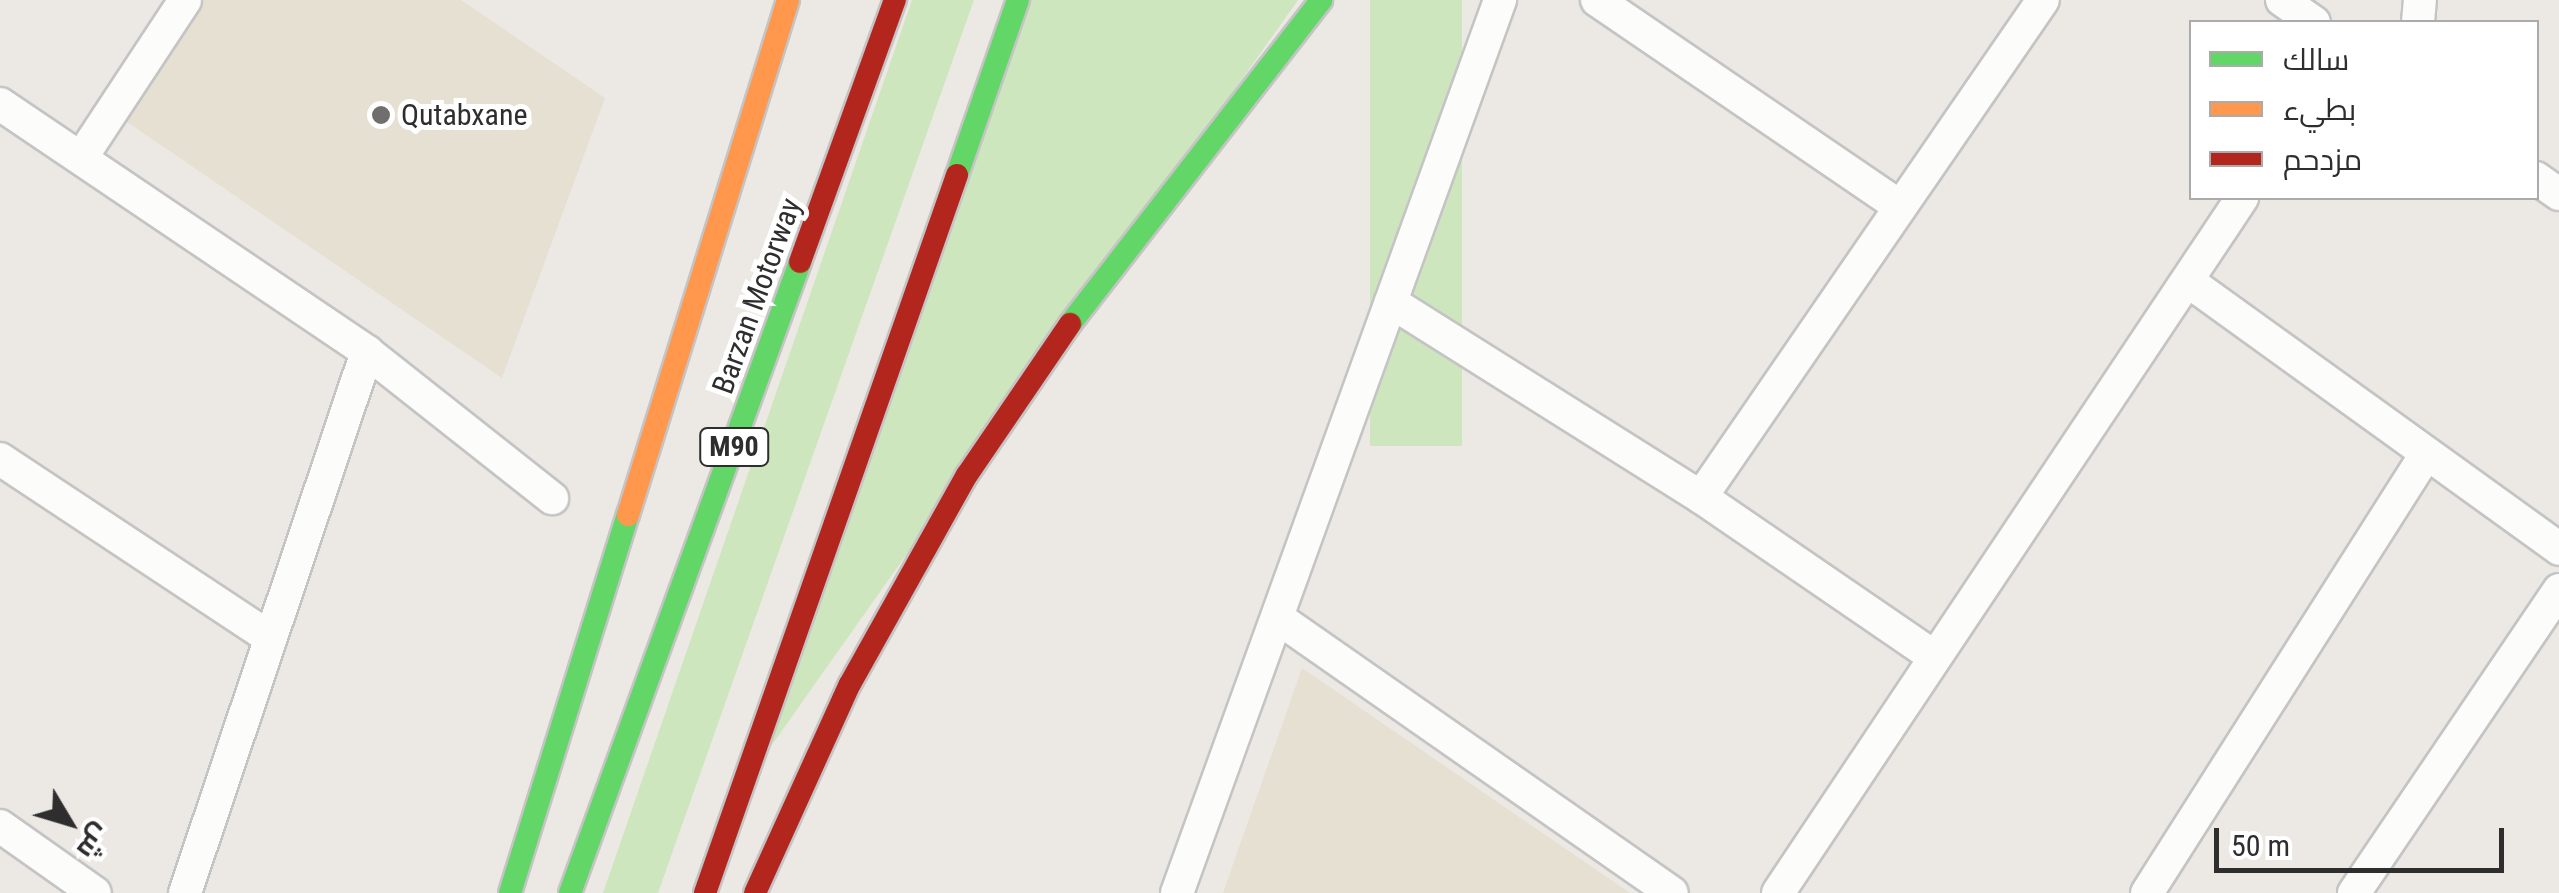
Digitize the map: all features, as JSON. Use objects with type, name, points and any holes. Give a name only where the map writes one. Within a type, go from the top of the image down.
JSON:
[{"type":"highway","points":[[510,893],[788,0]]},
{"type":"highway","name":"Barzan Motorway","points":[[570,893],[895,0]]},
{"type":"highway","points":[[704,893],[1018,0]]},
{"type":"highway","points":[[755,893],[850,684],[967,475],[1104,274],[1320,1]]},
{"type":"street","points":[[81,158],[186,0]]},
{"type":"street","points":[[1177,893],[1500,0]]},
{"type":"street","points":[[1597,0],[1900,208]]},
{"type":"street","points":[[1701,496],[2043,0]]},
{"type":"street","points":[[2282,0],[2311,20]]},
{"type":"street","points":[[0,104],[367,352],[552,498]]},
{"type":"street","points":[[1778,893],[1932,655],[2241,200]]},
{"type":"street","points":[[2188,282],[2425,456],[2559,548]]},
{"type":"street","points":[[1391,302],[1701,496],[1932,655]]},
{"type":"street","points":[[185,893],[367,352]]},
{"type":"street","points":[[2147,893],[2425,456]]},
{"type":"street","points":[[0,459],[270,638]]},
{"type":"street","points":[[2354,893],[2559,590]]},
{"type":"street","points":[[1278,618],[1672,893]]},
{"type":"street","points":[[0,826],[94,893]]},
{"type":"shaded area","points":[[204,0],[461,0],[605,98],[502,378],[127,122]]},
{"type":"shaded area","points":[[1302,668],[1630,893],[1223,893]]},
{"type":"green space","points":[[912,0],[974,0],[658,893],[603,893]]},
{"type":"green space","points":[[1018,0],[1298,0],[745,783]]},
{"type":"green space","points":[[1370,0],[1462,0],[1462,446],[1370,446]]},
{"type":"traffic: fast","points":[[957,175],[1018,0]]},
{"type":"traffic: fast","points":[[1070,324],[1321,0]]},
{"type":"traffic: fast","points":[[570,893],[800,262]]},
{"type":"traffic: fast","points":[[510,893],[628,515]]},
{"type":"traffic: slow","points":[[628,515],[788,0]]},
{"type":"traffic: jam","points":[[800,262],[895,0]]},
{"type":"traffic: jam","points":[[705,893],[957,175]]},
{"type":"traffic: jam","points":[[755,893],[850,684],[967,475],[1070,324]]},
{"type":"place","name":"Qutabxane","points":[[381,115]]}]
